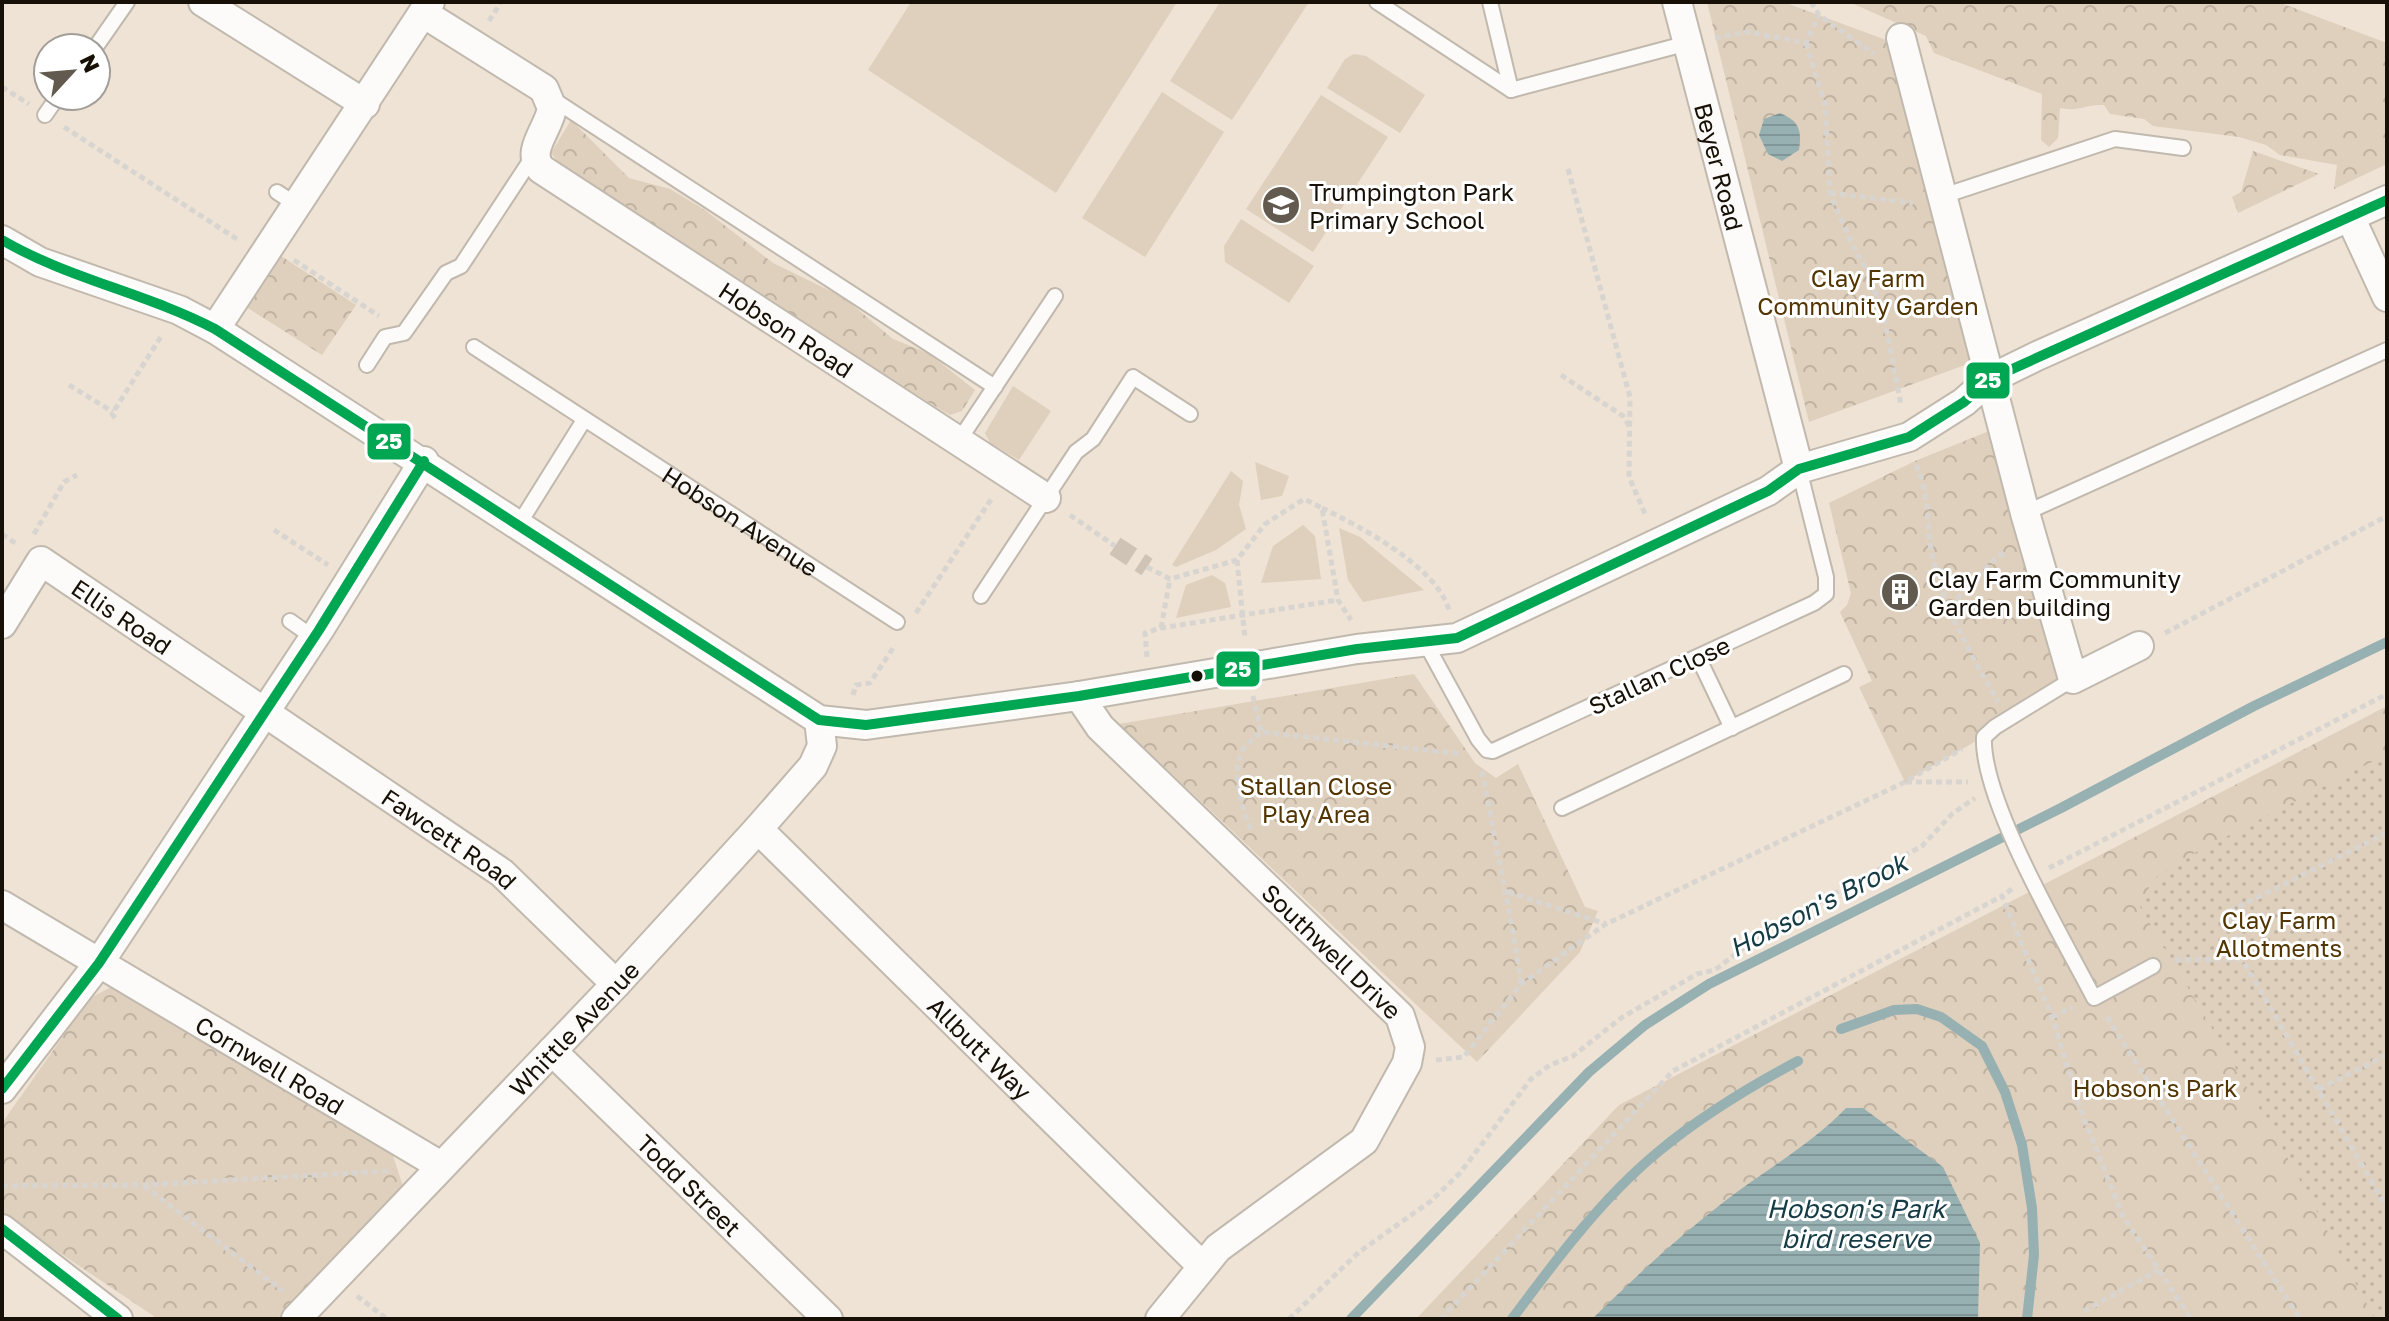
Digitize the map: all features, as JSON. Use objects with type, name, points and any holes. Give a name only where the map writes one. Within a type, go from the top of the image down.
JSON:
[{"type":"street","points":[[203,2],[365,104]]},
{"type":"street","name":"Beyer Road","points":[[1677,2],[1799,469]]},
{"type":"street","points":[[215,329],[272,245],[288,199],[365,104],[427,8],[534,80],[550,98],[550,121],[534,155]]},
{"type":"street","points":[[1904,51],[2025,513],[2073,679],[2139,646]]},
{"type":"street","name":"Hobson Road","points":[[534,155],[536,163],[549,174],[1046,498]]},
{"type":"street","points":[[2,240],[40,262],[179,310],[215,329],[424,461],[819,720],[866,725],[1079,696],[1248,666],[1457,638],[1768,491],[1799,469],[1909,437],[1964,402],[1990,379],[2387,200]]},
{"type":"street","points":[[2350,217],[2387,297]]},
{"type":"street","points":[[2,266],[40,262]]},
{"type":"street","points":[[2,1089],[99,963],[314,638],[424,461]]},
{"type":"street","points":[[2,624],[33,555]]},
{"type":"street","name":"Ellis Road","points":[[33,555],[265,713]]},
{"type":"street","name":"Southwell Drive","points":[[1079,696],[1100,727],[1400,1016],[1410,1047],[1407,1063]]},
{"type":"street","name":"Fawcett Road","points":[[265,713],[502,873],[616,984]]},
{"type":"street","name":"Whittle Avenue","points":[[301,1314],[616,984],[813,766],[822,746],[819,720]]},
{"type":"street","name":"Allbutt Way","points":[[758,829],[1202,1266]]},
{"type":"street","name":"Cornwell Road","points":[[2,905],[441,1166]]},
{"type":"street","name":"Todd Street","points":[[552,1051],[828,1319]]},
{"type":"street","points":[[1160,1319],[1218,1248],[1364,1141],[1407,1063]]},
{"type":"street","points":[[2,1229],[118,1319]]},
{"type":"lane","points":[[106,32],[127,2]]},
{"type":"lane","points":[[1377,2],[1511,90],[1688,43]]},
{"type":"lane","points":[[1490,2],[1511,90]]},
{"type":"lane","points":[[550,98],[995,387]]},
{"type":"lane","points":[[1944,202],[2115,139],[2183,148]]},
{"type":"lane","points":[[367,365],[385,337],[404,333],[446,273],[461,266],[534,155]]},
{"type":"lane","points":[[958,442],[1055,296]]},
{"type":"lane","name":"Hobson Avenue","points":[[474,347],[897,622]]},
{"type":"lane","points":[[2025,513],[2387,350]]},
{"type":"lane","points":[[981,596],[1076,452],[1093,439],[1133,377],[1190,414]]},
{"type":"lane","points":[[519,524],[584,420]]},
{"type":"lane","name":"Stallan Close","points":[[1483,753],[1497,750],[1698,657],[1826,594],[1826,577],[1799,469]]},
{"type":"lane","points":[[290,621],[314,638]]},
{"type":"lane","points":[[1425,642],[1483,753]]},
{"type":"lane","points":[[1698,657],[1732,728]]},
{"type":"lane","points":[[1562,808],[1844,674]]},
{"type":"lane","points":[[2073,679],[2007,718],[1984,737],[1983,752],[1994,789],[2031,876],[2094,998],[2153,966]]},
{"type":"path","points":[[1811,2],[1819,15],[1862,48],[1895,66],[1904,51]]},
{"type":"path","points":[[1819,15],[1806,43],[1825,104],[1830,193],[1869,274],[1884,317],[1909,437],[1927,490],[1931,547],[1949,605],[1965,646],[2007,718]]},
{"type":"path","points":[[1688,43],[1748,32],[1806,43]]},
{"type":"path","points":[[2,87],[50,108],[218,227]]},
{"type":"path","points":[[1568,169],[1630,397],[1629,477],[1636,494]]},
{"type":"path","points":[[1830,193],[1944,202]]},
{"type":"path","points":[[272,245],[404,333]]},
{"type":"path","points":[[69,385],[114,415],[179,310]]},
{"type":"path","points":[[1561,375],[1623,416],[1631,431]]},
{"type":"path","points":[[915,615],[1008,474]]},
{"type":"path","points":[[2,534],[33,555],[64,482],[77,475]]},
{"type":"path","points":[[1046,498],[1115,546]]},
{"type":"path","points":[[1147,567],[1170,579],[1237,560],[1265,524],[1304,499],[1366,530],[1441,589],[1457,638]]},
{"type":"path","points":[[1150,684],[1145,633],[1338,600],[1322,508]]},
{"type":"path","points":[[2139,646],[2387,516]]},
{"type":"path","points":[[274,530],[349,578]]},
{"type":"path","points":[[1949,605],[1965,594],[1998,556],[2016,546],[2035,544]]},
{"type":"path","points":[[1237,560],[1248,666]]},
{"type":"path","points":[[1161,628],[1170,579]]},
{"type":"path","points":[[866,725],[851,701],[856,685],[870,683],[899,639]]},
{"type":"path","points":[[1441,1319],[1673,1071],[2002,896],[2031,876],[2387,694]]},
{"type":"path","points":[[1251,872],[1260,862],[1262,854],[1242,810],[1240,767],[1242,752],[1261,732],[1483,753],[1521,984]]},
{"type":"path","points":[[1407,1063],[1464,1057],[1521,984],[1606,924],[1905,782],[1984,737]]},
{"type":"path","points":[[1905,782],[1994,789]]},
{"type":"path","points":[[1289,1319],[1359,1252],[1431,1201],[1460,1173],[1531,1079],[1550,1065],[1573,1056],[1621,1018],[1697,974],[1715,970],[1764,932],[1922,846],[1967,802],[1994,789]]},
{"type":"path","points":[[2387,833],[2230,911],[2242,959],[2387,1208]]},
{"type":"path","points":[[1508,892],[1606,924]]},
{"type":"path","points":[[2002,896],[2052,1017],[2083,1117],[2123,1216],[2191,1319]]},
{"type":"path","points":[[2170,960],[2242,959]]},
{"type":"path","points":[[2094,998],[2162,1097],[2217,1194],[2300,1319]]},
{"type":"path","points":[[2319,1089],[2387,1055]]},
{"type":"path","points":[[2,1186],[143,1185],[441,1166]]},
{"type":"path","points":[[143,1185],[301,1314]]},
{"type":"path","points":[[2084,1311],[2158,1270]]},
{"type":"green space","points":[[911,2],[1177,2],[1056,193],[868,70]]},
{"type":"green space","points":[[1220,2],[1309,2],[1232,120],[1170,81]]},
{"type":"green space","name":"Clay Farm Community Garden","points":[[1707,2],[1786,3],[1897,44],[1976,361],[1809,422]]},
{"type":"green space","points":[[1849,2],[2278,2],[2387,43],[2387,164],[2334,189],[2337,165],[2280,155],[2266,145],[2239,137],[2153,126],[2144,119],[2110,114],[2104,105],[2060,108],[2058,138],[2049,147],[2041,140],[2042,94],[1934,53],[1926,36]]},
{"type":"green space","points":[[1354,54],[1366,56],[1425,95],[1400,133],[1327,88],[1345,59]]},
{"type":"green space","points":[[1162,92],[1224,132],[1145,257],[1082,218]]},
{"type":"green space","points":[[1321,95],[1388,137],[1313,252],[1246,209]]},
{"type":"green space","points":[[571,120],[629,178],[670,189],[705,210],[773,263],[843,297],[893,339],[928,353],[975,390],[962,411],[950,415],[882,373],[870,380],[847,365],[853,354],[561,166],[551,153]]},
{"type":"green space","points":[[2253,151],[2319,174],[2238,213],[2232,197],[2241,192]]},
{"type":"green space","points":[[1241,219],[1314,266],[1289,303],[1225,262],[1224,246]]},
{"type":"green space","points":[[278,254],[356,305],[322,355],[243,305]]},
{"type":"green space","points":[[1013,386],[1051,411],[1019,460],[990,443],[985,433]]},
{"type":"green space","points":[[1994,429],[2061,685],[1971,744],[1905,782],[1859,687],[1872,681],[1840,612],[1847,605],[1851,593],[1829,503],[1915,461]]},
{"type":"green space","points":[[1255,462],[1289,476],[1282,496],[1261,500]]},
{"type":"green space","points":[[1231,471],[1243,481],[1239,505],[1246,529],[1216,550],[1176,567],[1172,565]]},
{"type":"green space","points":[[1303,525],[1315,536],[1321,579],[1261,583],[1273,546]]},
{"type":"green space","points":[[1339,528],[1360,537],[1424,590],[1363,602],[1348,580]]},
{"type":"green space","points":[[1212,575],[1225,583],[1231,607],[1176,618],[1186,585]]},
{"type":"green space","name":"Stallan Close Play Area","points":[[1414,674],[1475,763],[1496,778],[1518,764],[1585,907],[1598,911],[1580,952],[1477,1062],[1119,724]]},
{"type":"green space","name":"Hobson's Park","points":[[2387,706],[2387,1319],[1416,1319],[1619,1105]]},
{"type":"green space","name":"Clay Farm Allotments","points":[[2387,754],[2387,1319],[2375,1319],[2278,1140],[2139,905],[2154,879],[2179,861]]},
{"type":"green space","points":[[115,985],[391,1150],[405,1192],[277,1319],[158,1319],[2,1214],[2,1123],[90,998]]},
{"type":"water","points":[[1780,113],[1795,123],[1800,137],[1799,150],[1782,161],[1768,154],[1759,135],[1764,119]]},
{"type":"water","name":"Hobson's Park bird reserve","points":[[1846,1108],[1863,1108],[1943,1167],[1980,1243],[1978,1319],[1592,1319],[1690,1229],[1804,1145]]},
{"type":"waterway","name":"Hobson's Brook","points":[[1351,1319],[1589,1072],[1645,1025],[1709,984],[2061,808],[2254,706],[2387,642]]},
{"type":"waterway","points":[[1841,1029],[1894,1010],[1917,1009],[1941,1017],[1982,1046],[2005,1092],[2022,1145],[2032,1208],[2034,1255],[2027,1319]]},
{"type":"waterway","points":[[1512,1319],[1580,1231],[1637,1170],[1708,1114],[1798,1061]]},
{"type":"tunnel","points":[[1115,546],[1147,567]]},
{"type":"transit line","name":"25","points":[[2,240],[54,265],[162,305],[215,329],[819,720],[866,725],[1079,696],[1357,649],[1457,638],[1768,491],[1799,469],[1909,437],[1964,402],[1990,379],[2387,200]]},
{"type":"transit line","name":"25","points":[[2,1089],[99,963],[319,630],[424,461]]},
{"type":"transit line","name":"25","points":[[2,1229],[118,1319]]},
{"type":"place","name":"Trumpington Park Primary School","points":[[1281,205]]},
{"type":"place","name":"Clay Farm Community Garden building","points":[[1900,592]]}]
